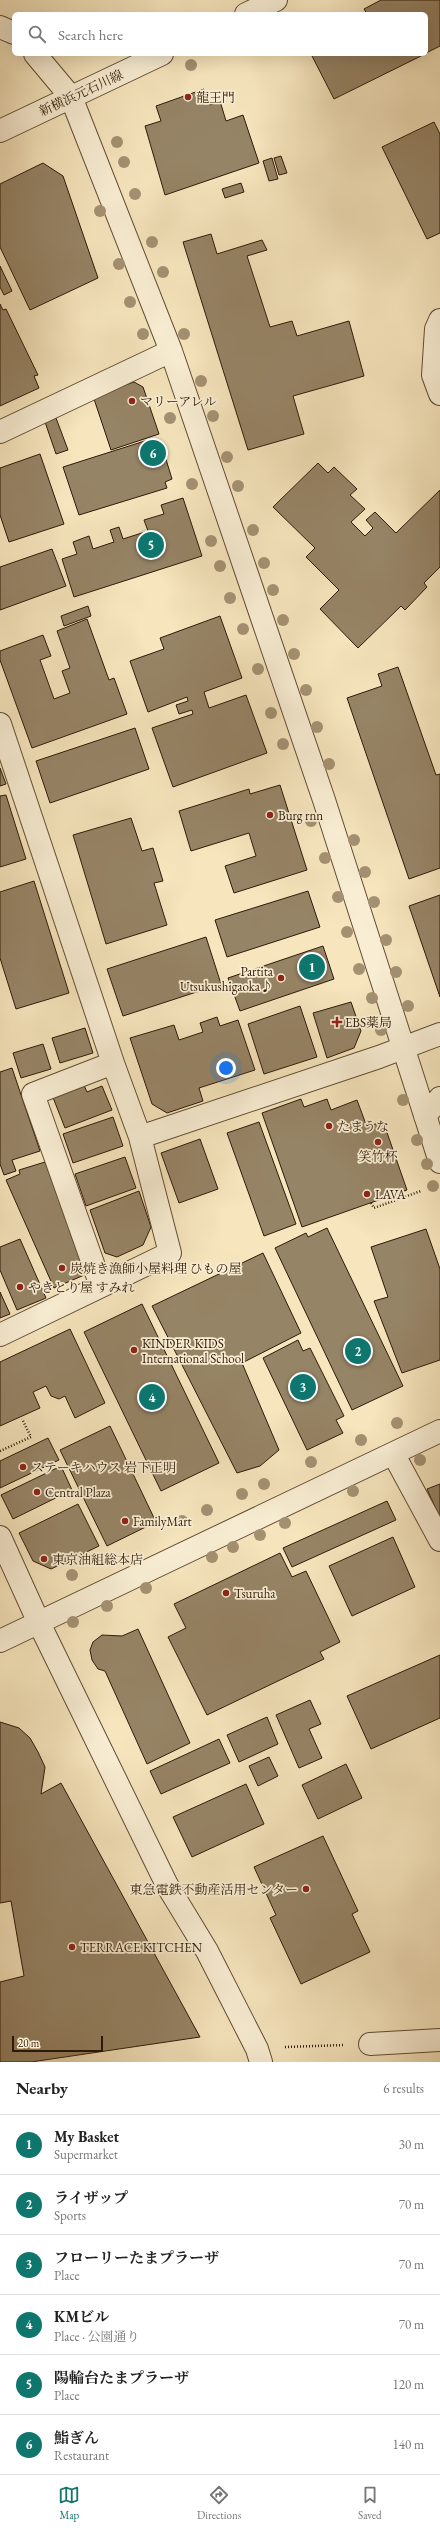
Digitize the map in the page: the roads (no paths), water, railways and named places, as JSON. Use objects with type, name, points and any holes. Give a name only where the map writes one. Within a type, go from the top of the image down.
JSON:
[{"type":"street","points":[[250,12],[276,0]]},
{"type":"street","points":[[0,27],[12,32]]},
{"type":"street","points":[[37,56],[71,97],[171,351],[321,792],[440,1162]]},
{"type":"street","name":"新横浜元石川線","points":[[0,131],[158,56]]},
{"type":"street","points":[[440,320],[436,329],[433,376],[440,394]]},
{"type":"street","points":[[0,432],[171,351]]},
{"type":"street","points":[[0,724],[113,1063],[140,1137],[170,1253],[0,1335]]},
{"type":"street","points":[[140,1137],[440,1034]]},
{"type":"street","points":[[101,1286],[34,1094],[113,1063]]},
{"type":"street","points":[[425,1116],[440,1098]]},
{"type":"street","points":[[0,1641],[394,1455],[440,1431]]},
{"type":"street","points":[[394,1455],[440,1540]]},
{"type":"street","points":[[0,1537],[39,1623],[168,1885],[207,1951],[257,2049],[261,2062]]},
{"type":"street","points":[[370,2044],[440,2040]]},
{"type":"place","name":"龍王門","points":[[188,97]]},
{"type":"place","name":"マリーアレル","points":[[132,401]]},
{"type":"place","name":"鮨ぎん","points":[[153,453]]},
{"type":"place","name":"陽輪台たまプラーザ","points":[[151,545]]},
{"type":"place","name":"Burg rnn","points":[[270,815]]},
{"type":"place","name":"My Basket","points":[[312,967]]},
{"type":"place","name":"Partita Utsukushigaoka♪","points":[[281,978]]},
{"type":"place","name":"EBS薬局","points":[[337,1022]]},
{"type":"place","name":"たまうな","points":[[329,1126]]},
{"type":"place","name":"笑竹杯","points":[[378,1142]]},
{"type":"place","name":"LAVA","points":[[367,1194]]},
{"type":"place","name":"炭焼き漁師小屋料理 ひもの屋","points":[[62,1268]]},
{"type":"place","name":"やきとり屋 すみれ","points":[[20,1287]]},
{"type":"place","name":"KINDER KIDS International School","points":[[134,1350]]},
{"type":"place","name":"ライザップ","points":[[358,1351]]},
{"type":"place","name":"フローリーたまプラーザ","points":[[303,1387]]},
{"type":"place","name":"KMビル","points":[[152,1397]]},
{"type":"place","name":"ステーキハウス 岩下正明","points":[[23,1467]]},
{"type":"place","name":"Central Plaza","points":[[37,1492]]},
{"type":"place","name":"FamilyMart","points":[[125,1521]]},
{"type":"place","name":"東京油組総本店","points":[[44,1559]]},
{"type":"place","name":"Tsuruha","points":[[226,1593]]},
{"type":"place","name":"東急電鉄不動産活用センター","points":[[306,1889]]},
{"type":"place","name":"TERRACE KITCHEN","points":[[72,1947]]}]
